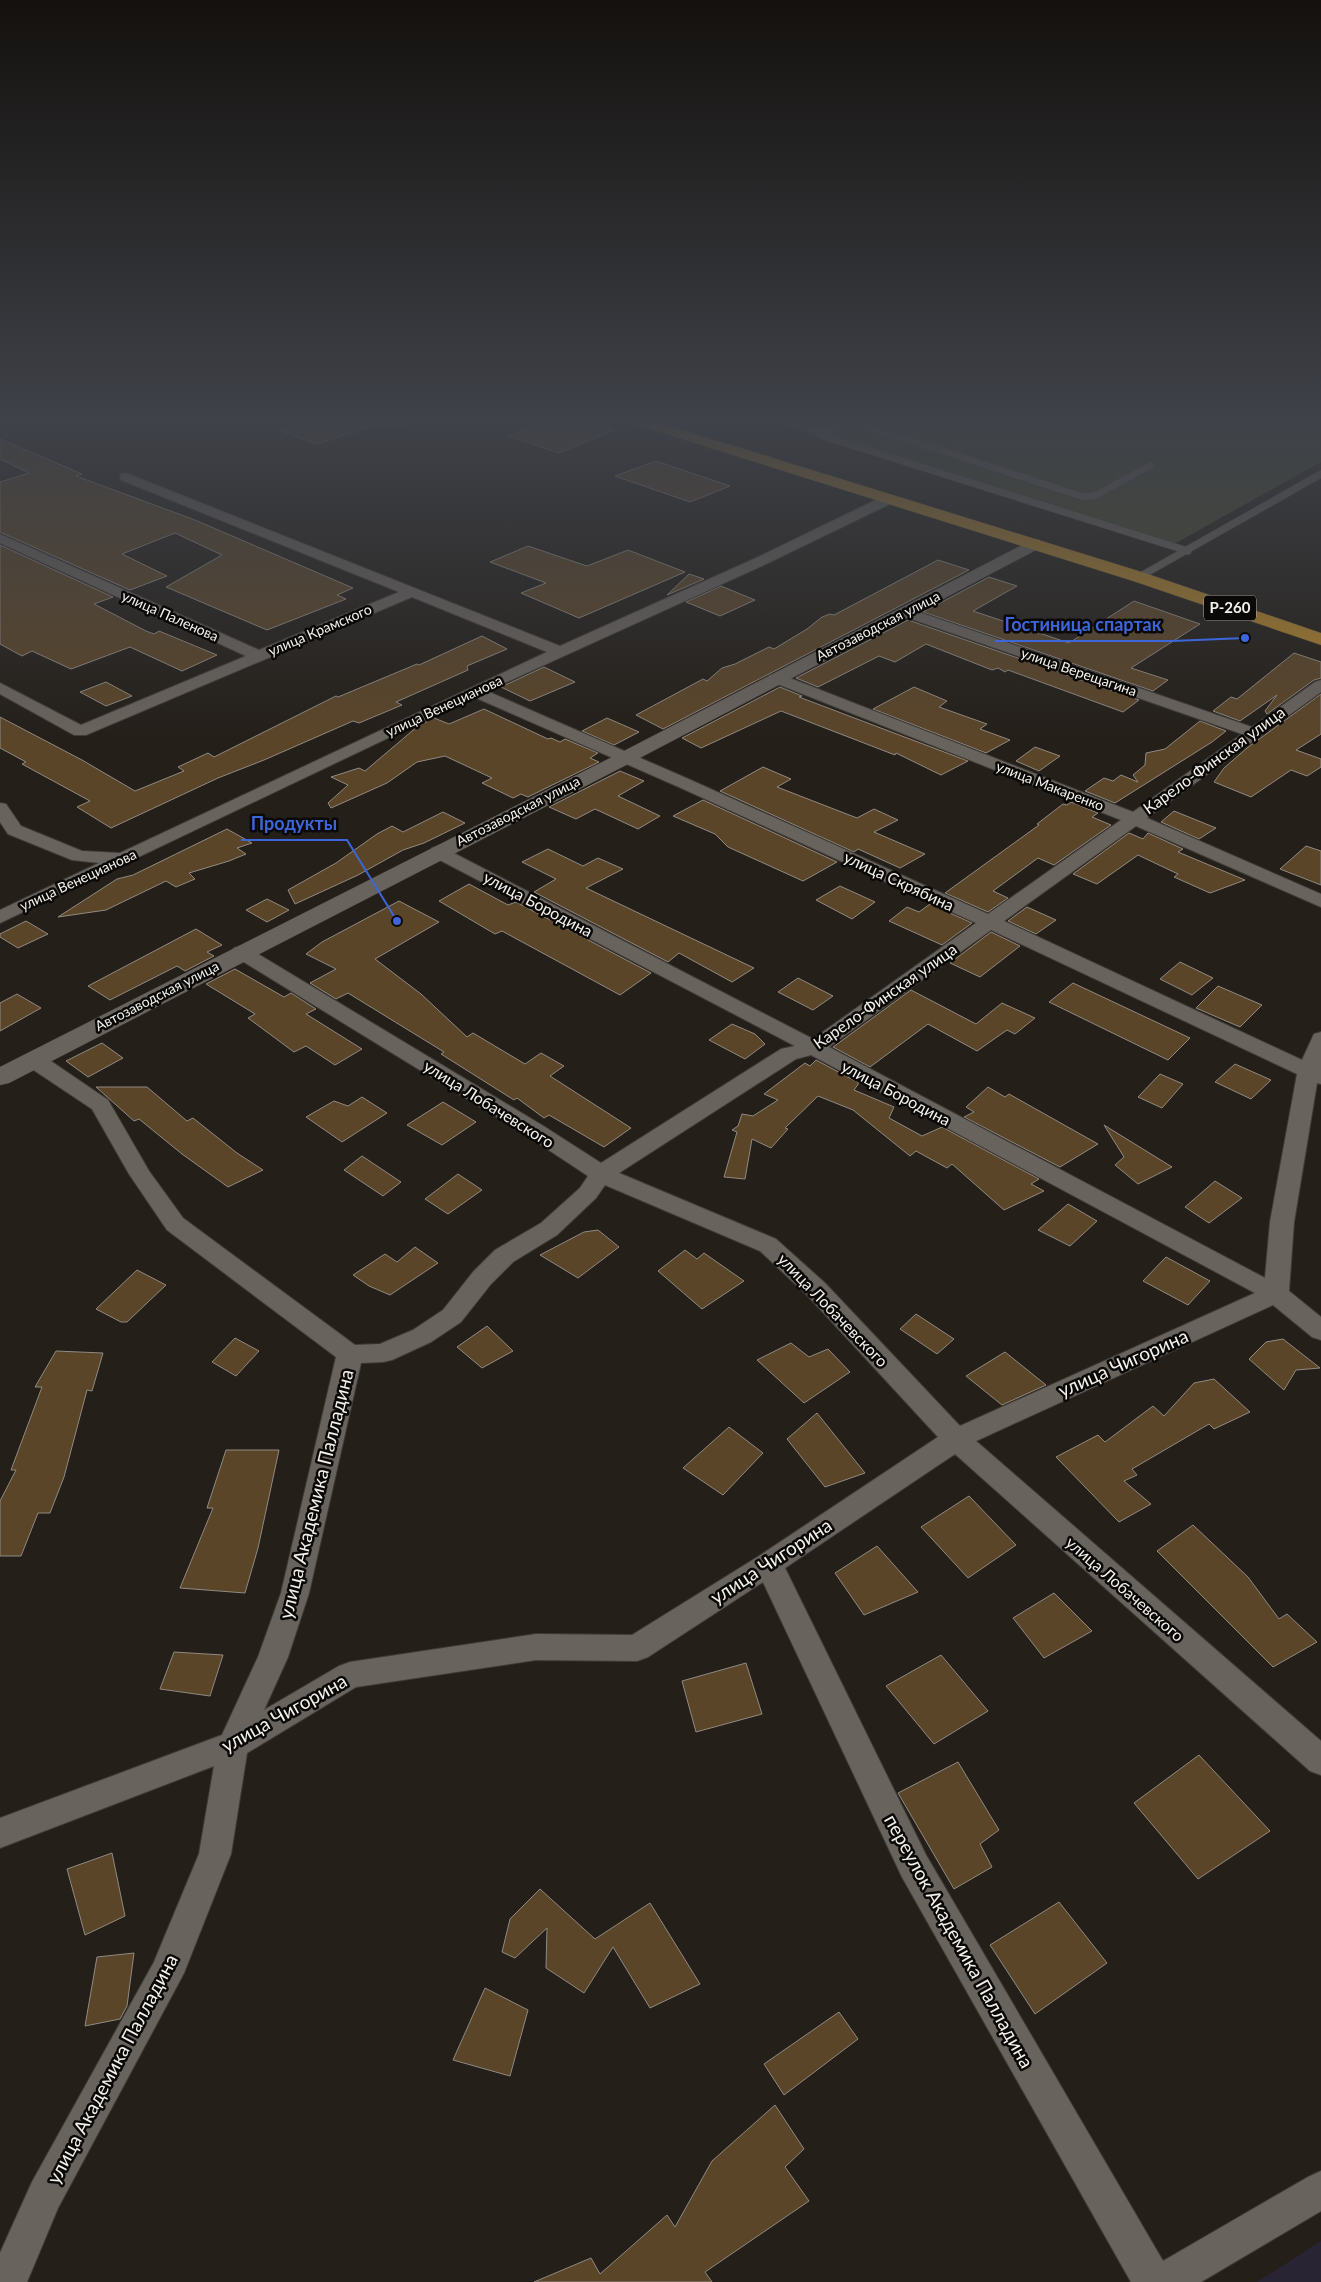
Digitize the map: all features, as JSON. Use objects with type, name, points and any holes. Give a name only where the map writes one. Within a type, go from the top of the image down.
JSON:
[{"type":"highway","name":"Р-260","points":[[971,524],[1139,577],[1321,639]]},
{"type":"street","points":[[244,524],[562,652]]},
{"type":"street","name":"улица Венецианова","points":[[0,917],[474,691],[761,561],[836,524]]},
{"type":"street","name":"улица Паленова","points":[[0,538],[259,656]]},
{"type":"street","name":"Автозаводская улица","points":[[0,1076],[627,756],[1034,544]]},
{"type":"street","name":"улица Крамского","points":[[0,688],[80,731],[412,592]]},
{"type":"street","name":"улица Верещагина","points":[[905,612],[1252,732]]},
{"type":"street","name":"улица Макаренко","points":[[776,678],[1133,818],[1321,901]]},
{"type":"street","name":"Карело-Финская улица","points":[[350,1354],[383,1353],[422,1336],[452,1316],[482,1278],[504,1256],[549,1230],[588,1193],[601,1174],[789,1054],[814,1048],[1252,732],[1321,685]]},
{"type":"street","name":"улица Скрябина","points":[[474,691],[627,756],[990,921],[1315,1074]]},
{"type":"street","points":[[0,808],[14,830],[79,856],[124,858]]},
{"type":"street","name":"улица Бородина","points":[[438,852],[814,1048],[1276,1294],[1321,1331]]},
{"type":"street","name":"улица Лобачевского","points":[[241,952],[537,1132],[601,1174],[768,1244],[816,1289],[956,1439],[1321,1762]]},
{"type":"street","points":[[1276,1294],[1282,1222],[1315,1074],[1321,1038]]},
{"type":"street","name":"улица Академика Палладина","points":[[7,2282],[45,2195],[167,1973],[215,1854],[233,1745],[273,1657],[295,1594],[350,1354],[175,1224],[140,1174],[100,1105],[34,1060]]},
{"type":"street","name":"улица Чигорина","points":[[0,1834],[233,1745],[350,1675],[536,1647],[636,1648],[769,1564],[956,1439],[1276,1294]]},
{"type":"street","name":"переулок Академика Палладина","points":[[769,1564],[914,1866],[1153,2282]]},
{"type":"street","points":[[1164,2282],[1321,2190]]},
{"type":"lane","points":[[1104,524],[1188,551]]},
{"type":"lane","points":[[1139,577],[1234,524]]},
{"type":"shaded area","points":[[1321,2241],[1321,2282],[1257,2282]]},
{"type":"green space","points":[[1111,524],[1209,524],[1174,544]]},
{"type":"building","points":[[0,524],[205,524],[353,588],[337,595],[346,599],[267,630],[166,587],[222,555],[175,533],[122,554],[167,576],[130,590],[0,532]]},
{"type":"building","points":[[0,545],[113,597],[94,604],[146,631],[154,634],[159,631],[217,655],[182,671],[130,647],[71,669],[32,651],[22,656],[0,644]]},
{"type":"building","points":[[528,546],[587,566],[628,550],[685,572],[579,618],[521,593],[546,583],[490,562]]},
{"type":"building","points":[[938,560],[969,570],[663,729],[636,715],[703,679],[707,681],[722,668],[735,664],[769,647],[774,649],[807,629],[822,617],[830,614],[834,615]]},
{"type":"building","points":[[689,574],[704,579],[667,595]]},
{"type":"building","points":[[989,577],[1017,586],[973,611],[1069,643],[1134,601],[1200,624],[1131,668],[1168,680],[1153,691],[923,612]]},
{"type":"building","points":[[721,586],[755,600],[720,616],[686,602]]},
{"type":"building","points":[[908,620],[1139,700],[1123,712],[1008,670],[1005,672],[998,668],[992,670],[926,644],[895,662],[879,656],[818,687],[796,678]]},
{"type":"building","points":[[482,636],[507,649],[467,666],[468,670],[396,702],[402,705],[359,723],[353,721],[218,778],[111,828],[77,807],[90,801],[22,764],[26,762],[0,748],[0,717],[82,760],[135,791],[184,771],[178,767],[208,753],[214,757],[336,696],[338,697],[417,664],[419,665]]},
{"type":"building","points":[[1294,653],[1321,662],[1321,678],[1314,680],[1267,714],[1265,711],[1277,695],[1240,721],[1213,711],[1231,697],[1237,699]]},
{"type":"building","points":[[544,667],[575,682],[530,701],[501,687]]},
{"type":"building","points":[[106,682],[132,696],[106,706],[80,692]]},
{"type":"building","points":[[780,687],[802,696],[799,697],[968,761],[941,775],[896,753],[895,755],[781,711],[701,748],[682,738]]},
{"type":"building","points":[[914,687],[947,701],[939,707],[987,724],[980,729],[1010,740],[986,753],[873,709]]},
{"type":"building","points":[[1321,694],[1321,734],[1296,750],[1321,759],[1321,767],[1307,776],[1291,770],[1251,797],[1214,782],[1224,768],[1247,748]]},
{"type":"building","points":[[484,709],[548,739],[551,738],[560,742],[565,739],[598,753],[590,758],[599,762],[528,797],[521,794],[513,798],[482,783],[492,778],[445,756],[417,762],[387,783],[331,808],[328,803],[348,785],[331,777],[359,768],[365,771],[418,726],[434,718],[449,724]]},
{"type":"building","points":[[607,718],[639,732],[614,745],[582,731]]},
{"type":"building","points":[[1200,721],[1226,731],[1212,742],[1115,803],[1085,791],[1104,778],[1113,781],[1121,775],[1138,782],[1133,775],[1145,765],[1146,753],[1165,749]]},
{"type":"building","points":[[1035,747],[1060,756],[1039,771],[1016,761]]},
{"type":"building","points":[[763,767],[791,779],[777,787],[857,818],[874,809],[898,820],[874,832],[925,854],[900,868],[858,849],[854,852],[720,791]]},
{"type":"building","points":[[620,771],[644,781],[618,796],[660,816],[638,829],[595,809],[576,819],[549,807]]},
{"type":"building","points":[[703,800],[837,862],[803,881],[728,847],[715,834],[673,816]]},
{"type":"building","points":[[1071,802],[1098,813],[1092,817],[1111,825],[1054,865],[1038,858],[993,891],[1008,898],[988,912],[945,893],[1039,825],[1037,824],[1063,804],[1067,805]]},
{"type":"building","points":[[1174,811],[1216,828],[1199,839],[1161,822]]},
{"type":"building","points":[[443,812],[465,823],[424,843],[403,850],[358,875],[295,904],[288,890],[336,863],[377,834],[392,826],[403,832]]},
{"type":"building","points":[[227,829],[252,843],[237,848],[246,854],[189,873],[195,879],[176,887],[166,881],[106,910],[58,917],[117,879],[133,875]]},
{"type":"building","points":[[1129,833],[1143,839],[1148,833],[1183,849],[1178,852],[1245,880],[1210,893],[1174,877],[1178,874],[1138,855],[1097,884],[1073,874]]},
{"type":"building","points":[[1306,846],[1321,851],[1321,885],[1280,869]]},
{"type":"building","points":[[548,849],[583,866],[598,858],[623,869],[586,888],[754,968],[732,982],[679,953],[668,962],[534,892],[556,879],[522,862]]},
{"type":"building","points":[[469,884],[508,905],[516,902],[651,973],[620,995],[502,931],[495,934],[439,901]]},
{"type":"building","points":[[840,886],[875,902],[852,919],[816,900]]},
{"type":"building","points":[[267,899],[289,910],[267,922],[246,910]]},
{"type":"building","points":[[399,901],[439,922],[375,959],[421,994],[467,1037],[473,1033],[525,1064],[541,1053],[564,1066],[550,1076],[631,1128],[604,1147],[549,1115],[544,1118],[517,1098],[514,1100],[441,1054],[444,1052],[348,993],[336,999],[310,983],[336,969],[306,954],[322,942]]},
{"type":"building","points":[[930,904],[972,923],[942,945],[889,921],[907,907],[919,912]]},
{"type":"building","points":[[1027,907],[1056,920],[1036,934],[1008,921]]},
{"type":"building","points":[[26,921],[48,934],[18,948],[0,937],[0,934]]},
{"type":"building","points":[[196,929],[222,945],[207,952],[214,956],[185,971],[177,966],[110,1000],[88,986]]},
{"type":"building","points":[[991,932],[1020,946],[980,977],[950,963]]},
{"type":"building","points":[[1180,962],[1213,978],[1192,995],[1160,979]]},
{"type":"building","points":[[235,969],[284,997],[291,993],[316,1009],[306,1014],[362,1049],[335,1065],[306,1046],[294,1052],[248,1018],[255,1014],[206,984]]},
{"type":"building","points":[[798,978],[833,996],[813,1010],[778,992]]},
{"type":"building","points":[[1073,983],[1190,1038],[1168,1060],[1049,1002]]},
{"type":"building","points":[[1218,986],[1262,1005],[1240,1027],[1196,1008]]},
{"type":"building","points":[[911,990],[976,1024],[1002,1003],[1035,1018],[1015,1034],[1007,1030],[977,1051],[928,1024],[870,1067],[833,1047]]},
{"type":"building","points":[[17,994],[41,1008],[0,1031],[0,1003]]},
{"type":"building","points":[[732,1024],[755,1034],[765,1044],[745,1059],[709,1040]]},
{"type":"building","points":[[102,1043],[123,1058],[88,1077],[66,1061]]},
{"type":"building","points":[[816,1060],[859,1083],[854,1090],[894,1107],[889,1118],[922,1136],[942,1127],[1039,1179],[1031,1184],[1044,1191],[1004,1210],[952,1164],[947,1168],[916,1151],[910,1156],[853,1110],[818,1096],[785,1128],[788,1129],[771,1148],[752,1139],[745,1179],[724,1177],[737,1132],[732,1130],[738,1126],[742,1114],[753,1116],[778,1100],[764,1094],[805,1063],[810,1066]]},
{"type":"building","points":[[1235,1064],[1271,1080],[1251,1099],[1215,1082]]},
{"type":"building","points":[[1160,1074],[1183,1084],[1162,1108],[1138,1097]]},
{"type":"building","points":[[96,1087],[147,1087],[187,1121],[193,1118],[237,1153],[263,1170],[228,1187],[182,1154],[139,1119],[134,1121]]},
{"type":"building","points":[[988,1087],[1005,1097],[1009,1094],[1098,1144],[1060,1167],[964,1117],[974,1112],[966,1107]]},
{"type":"building","points":[[362,1097],[387,1113],[342,1142],[306,1117],[334,1101],[348,1106]]},
{"type":"building","points":[[443,1102],[476,1122],[442,1145],[407,1125]]},
{"type":"building","points":[[1104,1125],[1172,1167],[1138,1184],[1115,1165],[1124,1157]]},
{"type":"building","points":[[362,1156],[401,1182],[383,1196],[344,1170]]},
{"type":"building","points":[[458,1174],[482,1190],[448,1214],[425,1199]]},
{"type":"building","points":[[1215,1181],[1242,1198],[1209,1223],[1185,1207]]},
{"type":"building","points":[[1068,1204],[1097,1221],[1070,1246],[1038,1230]]},
{"type":"building","points":[[598,1230],[619,1247],[578,1278],[540,1255],[584,1232]]},
{"type":"building","points":[[415,1247],[438,1263],[390,1295],[369,1286],[353,1275],[385,1254],[397,1262]]},
{"type":"building","points":[[685,1250],[697,1259],[704,1253],[744,1281],[702,1309],[658,1271]]},
{"type":"building","points":[[1166,1257],[1210,1281],[1188,1305],[1143,1281]]},
{"type":"building","points":[[137,1270],[166,1285],[127,1322],[121,1322],[96,1309]]},
{"type":"building","points":[[916,1314],[954,1339],[937,1354],[900,1329]]},
{"type":"building","points":[[487,1326],[513,1351],[482,1368],[457,1347]]},
{"type":"building","points":[[235,1338],[259,1351],[236,1376],[212,1362]]},
{"type":"building","points":[[1283,1339],[1320,1368],[1296,1370],[1284,1390],[1249,1359],[1266,1342]]},
{"type":"building","points":[[791,1343],[809,1357],[828,1349],[850,1372],[804,1403],[757,1360]]},
{"type":"building","points":[[56,1351],[103,1353],[92,1391],[87,1390],[64,1477],[50,1513],[38,1513],[21,1556],[0,1556],[0,1501],[16,1470],[11,1470],[42,1387],[35,1387]]},
{"type":"building","points":[[1005,1352],[1046,1385],[1002,1405],[966,1376]]},
{"type":"building","points":[[1214,1379],[1250,1412],[1214,1429],[1209,1424],[1132,1469],[1137,1475],[1124,1481],[1151,1504],[1119,1522],[1056,1457],[1098,1435],[1105,1442],[1153,1406],[1164,1416],[1194,1383]]},
{"type":"building","points":[[817,1413],[865,1473],[825,1487],[787,1439]]},
{"type":"building","points":[[729,1427],[763,1453],[723,1495],[683,1468]]},
{"type":"building","points":[[226,1450],[279,1450],[258,1548],[245,1593],[180,1588],[213,1508],[207,1508]]},
{"type":"building","points":[[969,1496],[1016,1545],[968,1578],[921,1527]]},
{"type":"building","points":[[1193,1525],[1248,1577],[1279,1619],[1287,1614],[1317,1642],[1273,1667],[1157,1551]]},
{"type":"building","points":[[877,1546],[918,1592],[864,1615],[835,1573]]},
{"type":"building","points":[[1054,1593],[1092,1631],[1044,1658],[1013,1618]]},
{"type":"building","points":[[174,1652],[223,1655],[210,1696],[160,1689]]},
{"type":"building","points":[[941,1655],[988,1711],[934,1744],[886,1686]]},
{"type":"building","points":[[746,1663],[762,1714],[696,1732],[682,1681]]},
{"type":"building","points":[[1199,1755],[1270,1831],[1198,1879],[1134,1803]]},
{"type":"building","points":[[958,1762],[999,1830],[980,1844],[992,1867],[954,1889],[898,1793]]},
{"type":"building","points":[[112,1853],[125,1916],[85,1935],[67,1869]]},
{"type":"building","points":[[540,1889],[595,1939],[650,1903],[700,1984],[650,2008],[613,1947],[584,1993],[546,1968],[547,1928],[515,1958],[502,1952],[510,1919]]},
{"type":"building","points":[[1059,1902],[1107,1963],[1035,2014],[990,1945]]},
{"type":"building","points":[[134,1953],[127,2006],[120,2019],[85,2026],[97,1957]]},
{"type":"building","points":[[485,1988],[528,2010],[510,2076],[453,2060]]},
{"type":"building","points":[[839,2012],[858,2039],[784,2095],[764,2064]]},
{"type":"building","points":[[775,2105],[804,2149],[785,2167],[809,2201],[705,2272],[712,2282],[534,2282],[591,2258],[600,2274],[667,2215],[675,2227],[712,2161]]},
{"type":"place","name":"Гостиница спартак","points":[[1245,638]]},
{"type":"place","name":"Продукты","points":[[397,921]]}]
